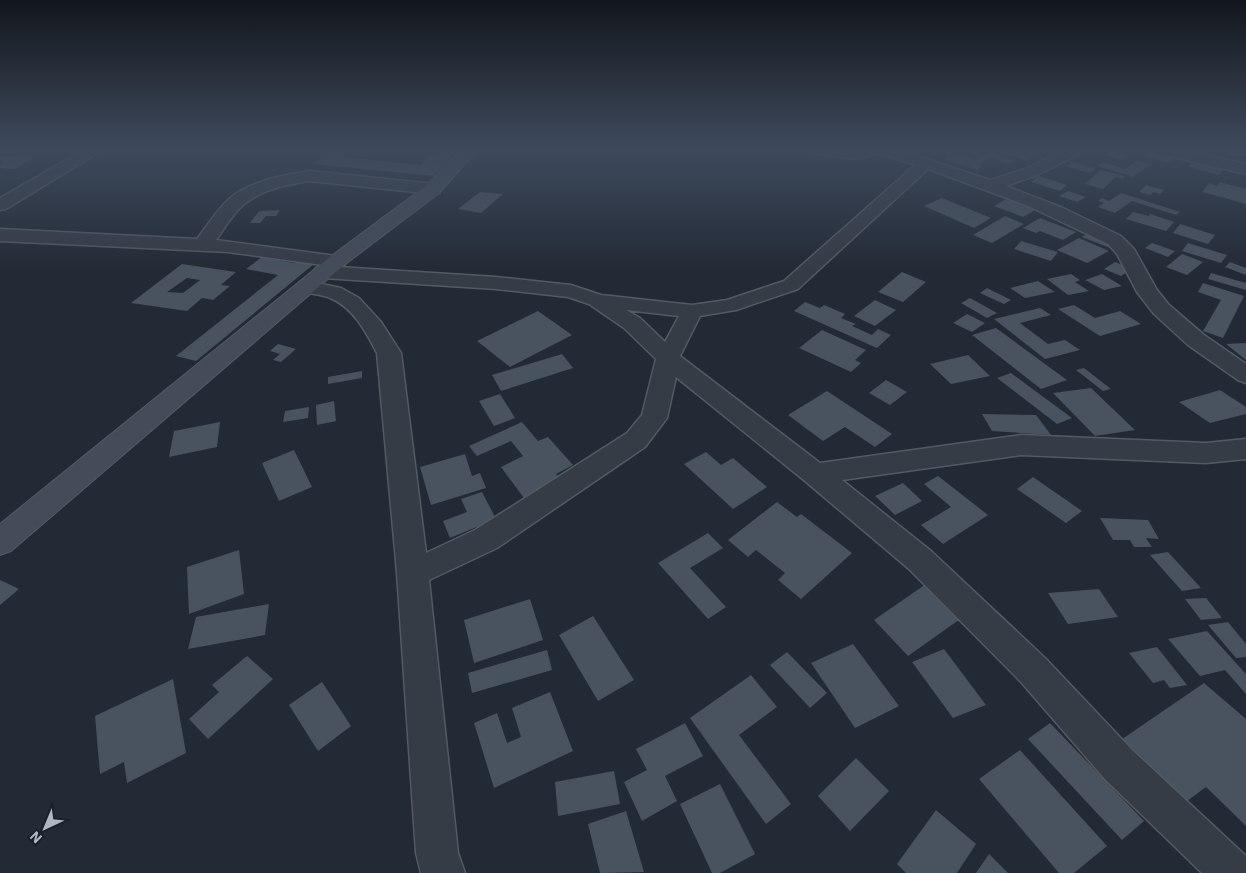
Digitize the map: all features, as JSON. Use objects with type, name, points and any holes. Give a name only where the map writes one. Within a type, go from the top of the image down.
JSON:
[{"type":"street","points":[[0,205],[26,190]]},
{"type":"street","points":[[202,245],[235,203],[246,195],[259,190]]},
{"type":"street","points":[[0,542],[322,273],[432,190]]},
{"type":"street","points":[[596,300],[692,311],[729,306],[760,297],[791,284],[827,254],[897,190]]},
{"type":"street","points":[[1003,190],[1050,208],[1112,239],[1124,248],[1138,278],[1152,298],[1170,318],[1193,338],[1246,374]]},
{"type":"street","points":[[0,235],[228,246],[322,273],[534,286],[571,291],[596,300],[632,323],[668,358],[724,404],[816,474],[920,560],[1033,670],[1119,765],[1233,873]]},
{"type":"street","points":[[322,273],[335,293],[355,306],[376,329],[389,353],[413,573],[436,843],[443,873]]},
{"type":"street","points":[[413,573],[486,539],[636,440],[654,418],[668,358],[692,311]]},
{"type":"street","points":[[816,474],[1021,445],[1206,452],[1246,449]]},
{"type":"building","points":[[1141,190],[1164,190],[1160,194],[1153,192],[1151,195],[1139,192]]},
{"type":"building","points":[[1204,190],[1246,190],[1246,204],[1202,192]]},
{"type":"building","points":[[1068,191],[1086,197],[1077,202],[1059,196]]},
{"type":"building","points":[[480,192],[503,194],[481,213],[458,209]]},
{"type":"building","points":[[1121,193],[1180,212],[1176,215],[1132,201],[1115,213],[1098,207],[1104,203],[1098,201],[1102,198],[1109,201]]},
{"type":"building","points":[[942,198],[991,218],[974,228],[924,206]]},
{"type":"building","points":[[1008,198],[1037,209],[1023,217],[994,206]]},
{"type":"building","points":[[280,210],[276,216],[266,216],[260,223],[250,223],[259,211]]},
{"type":"building","points":[[1133,212],[1149,216],[1150,214],[1174,222],[1166,231],[1126,219]]},
{"type":"building","points":[[1005,216],[1024,224],[992,243],[973,235]]},
{"type":"building","points":[[1040,218],[1076,232],[1063,240],[1040,231],[1036,233],[1023,228]]},
{"type":"building","points":[[1180,224],[1215,235],[1208,244],[1173,233]]},
{"type":"building","points":[[1087,233],[1116,244],[1110,248],[1082,237]]},
{"type":"building","points":[[1079,238],[1109,251],[1087,263],[1057,250]]},
{"type":"building","points":[[1021,241],[1058,252],[1051,261],[1014,249]]},
{"type":"building","points":[[1152,243],[1175,251],[1168,257],[1145,248]]},
{"type":"building","points":[[1188,243],[1227,255],[1221,263],[1182,251]]},
{"type":"building","points":[[1182,254],[1203,262],[1187,275],[1166,267]]},
{"type":"building","points":[[262,257],[294,263],[297,261],[314,264],[196,361],[176,356],[278,275],[246,269]]},
{"type":"building","points":[[1115,262],[1132,269],[1121,276],[1104,269]]},
{"type":"building","points":[[1230,262],[1246,268],[1246,275],[1225,267]]},
{"type":"building","points":[[182,264],[236,272],[221,285],[230,286],[213,300],[202,298],[187,311],[131,303]],"holes":[[[187,278],[200,280],[183,293],[167,292]]]},
{"type":"building","points":[[902,272],[926,282],[903,302],[878,292]]},
{"type":"building","points":[[1211,273],[1246,283],[1246,290],[1208,279]]},
{"type":"building","points":[[1071,274],[1080,280],[1075,282],[1089,291],[1068,295],[1047,279]]},
{"type":"building","points":[[1102,274],[1122,286],[1104,290],[1085,280]]},
{"type":"building","points":[[1038,281],[1055,292],[1025,298],[1010,288]]},
{"type":"building","points":[[1203,283],[1244,296],[1223,338],[1203,331],[1221,300],[1198,292]]},
{"type":"building","points":[[987,288],[1011,300],[1004,304],[980,293]]},
{"type":"building","points":[[970,298],[997,313],[987,318],[961,303]]},
{"type":"building","points":[[875,300],[896,310],[875,326],[854,316]]},
{"type":"building","points":[[805,302],[820,308],[824,305],[845,314],[841,318],[856,324],[852,326],[872,335],[878,329],[891,335],[877,348],[794,311]]},
{"type":"building","points":[[1074,305],[1095,318],[1120,311],[1141,324],[1100,336],[1058,309]]},
{"type":"building","points":[[1040,308],[1051,315],[1020,323],[1048,344],[1065,340],[1080,350],[1045,359],[994,319]]},
{"type":"building","points":[[538,311],[572,335],[510,367],[477,341]]},
{"type":"building","points":[[967,314],[985,323],[972,332],[953,323]]},
{"type":"building","points":[[996,328],[1067,380],[1041,389],[972,335]]},
{"type":"building","points":[[822,330],[866,350],[855,360],[861,363],[851,372],[799,348]]},
{"type":"building","points":[[1246,343],[1246,360],[1226,344]]},
{"type":"building","points":[[278,344],[296,349],[281,362],[273,360],[280,354],[270,351]]},
{"type":"building","points":[[562,354],[573,368],[501,391],[492,375]]},
{"type":"building","points":[[968,355],[990,376],[951,384],[930,364]]},
{"type":"building","points":[[1084,368],[1111,389],[1103,391],[1076,370]]},
{"type":"building","points":[[362,371],[362,378],[328,384],[328,377]]},
{"type":"building","points":[[1011,373],[1072,418],[1057,424],[997,378]]},
{"type":"building","points":[[886,380],[907,392],[890,405],[869,393]]},
{"type":"building","points":[[1091,388],[1135,430],[1095,436],[1053,393]]},
{"type":"building","points":[[1220,390],[1246,407],[1246,414],[1210,423],[1179,402]]},
{"type":"building","points":[[827,391],[892,434],[875,447],[845,427],[823,441],[788,415]]},
{"type":"building","points":[[500,394],[515,418],[494,426],[479,401]]},
{"type":"building","points":[[334,401],[336,421],[317,425],[316,405]]},
{"type":"building","points":[[309,407],[308,418],[283,422],[285,411]]},
{"type":"building","points":[[982,414],[1036,415],[1051,435],[992,431]]},
{"type":"building","points":[[220,422],[217,447],[169,457],[174,431]]},
{"type":"building","points":[[522,422],[538,441],[548,437],[573,465],[556,474],[560,479],[524,498],[501,467],[523,456],[511,441],[477,456],[469,446]]},
{"type":"building","points":[[294,450],[312,487],[279,501],[262,463]]},
{"type":"building","points":[[706,452],[721,465],[733,458],[767,487],[733,509],[684,464]]},
{"type":"building","points":[[465,454],[472,476],[480,473],[486,488],[431,505],[420,467]]},
{"type":"building","points":[[938,476],[988,515],[943,544],[921,525],[951,507],[924,484]]},
{"type":"building","points":[[1033,477],[1082,511],[1066,523],[1017,489]]},
{"type":"building","points":[[903,483],[922,501],[895,515],[875,496]]},
{"type":"building","points":[[482,492],[496,519],[450,538],[443,521],[467,512],[461,499]]},
{"type":"building","points":[[777,502],[797,517],[801,514],[852,553],[801,599],[778,580],[785,573],[756,550],[748,557],[728,540]]},
{"type":"building","points":[[1100,518],[1148,520],[1159,539],[1146,538],[1152,547],[1134,547],[1130,540],[1113,540]]},
{"type":"building","points":[[708,533],[723,548],[690,568],[726,607],[708,619],[658,563]]},
{"type":"building","points":[[239,550],[244,594],[189,614],[187,567]]},
{"type":"building","points":[[1168,552],[1201,588],[1182,591],[1150,555]]},
{"type":"building","points":[[0,580],[19,589],[0,605]]},
{"type":"building","points":[[926,584],[963,617],[908,656],[874,620]]},
{"type":"building","points":[[1099,589],[1118,617],[1068,624],[1048,593]]},
{"type":"building","points":[[1206,598],[1222,618],[1201,620],[1185,599]]},
{"type":"building","points":[[530,599],[543,640],[474,663],[464,620]]},
{"type":"building","points":[[269,604],[265,635],[188,649],[196,617]]},
{"type":"building","points":[[593,616],[634,680],[598,701],[559,635]]},
{"type":"building","points":[[1228,622],[1246,644],[1246,657],[1236,658],[1208,625]]},
{"type":"building","points":[[1207,631],[1246,674],[1246,694],[1225,670],[1200,676],[1168,639]]},
{"type":"building","points":[[853,644],[899,706],[855,728],[811,663]]},
{"type":"building","points":[[1157,647],[1187,685],[1170,688],[1164,680],[1153,683],[1129,653]]},
{"type":"building","points":[[944,649],[986,705],[953,718],[912,662]]},
{"type":"building","points":[[547,650],[552,670],[472,693],[468,673]]},
{"type":"building","points":[[787,652],[827,693],[810,708],[770,665]]},
{"type":"building","points":[[247,656],[273,679],[208,739],[189,719],[219,692],[212,685]]},
{"type":"building","points":[[751,675],[777,707],[739,735],[791,804],[766,824],[690,718]]},
{"type":"building","points":[[173,679],[186,753],[127,783],[124,762],[100,774],[95,716]]},
{"type":"building","points":[[322,682],[351,726],[318,751],[289,705]]},
{"type":"building","points":[[1204,683],[1246,719],[1246,826],[1206,787],[1175,810],[1112,746]]},
{"type":"building","points":[[550,692],[573,751],[494,788],[474,723],[497,713],[507,743],[521,737],[512,708]]},
{"type":"building","points":[[685,723],[703,756],[665,776],[677,801],[642,821],[624,782],[647,770],[636,749]]},
{"type":"building","points":[[1050,723],[1144,821],[1122,840],[1028,739]]},
{"type":"building","points":[[1020,750],[1107,846],[1074,873],[1059,873],[979,779]]},
{"type":"building","points":[[856,758],[889,791],[850,831],[818,796]]},
{"type":"building","points":[[614,771],[620,804],[558,816],[555,782]]},
{"type":"building","points":[[720,784],[755,854],[720,873],[712,873],[680,804]]},
{"type":"building","points":[[936,810],[976,844],[957,873],[906,873],[897,864]]},
{"type":"building","points":[[626,811],[644,872],[600,873],[588,824]]},
{"type":"building","points":[[989,854],[1008,873],[976,873]]}]
